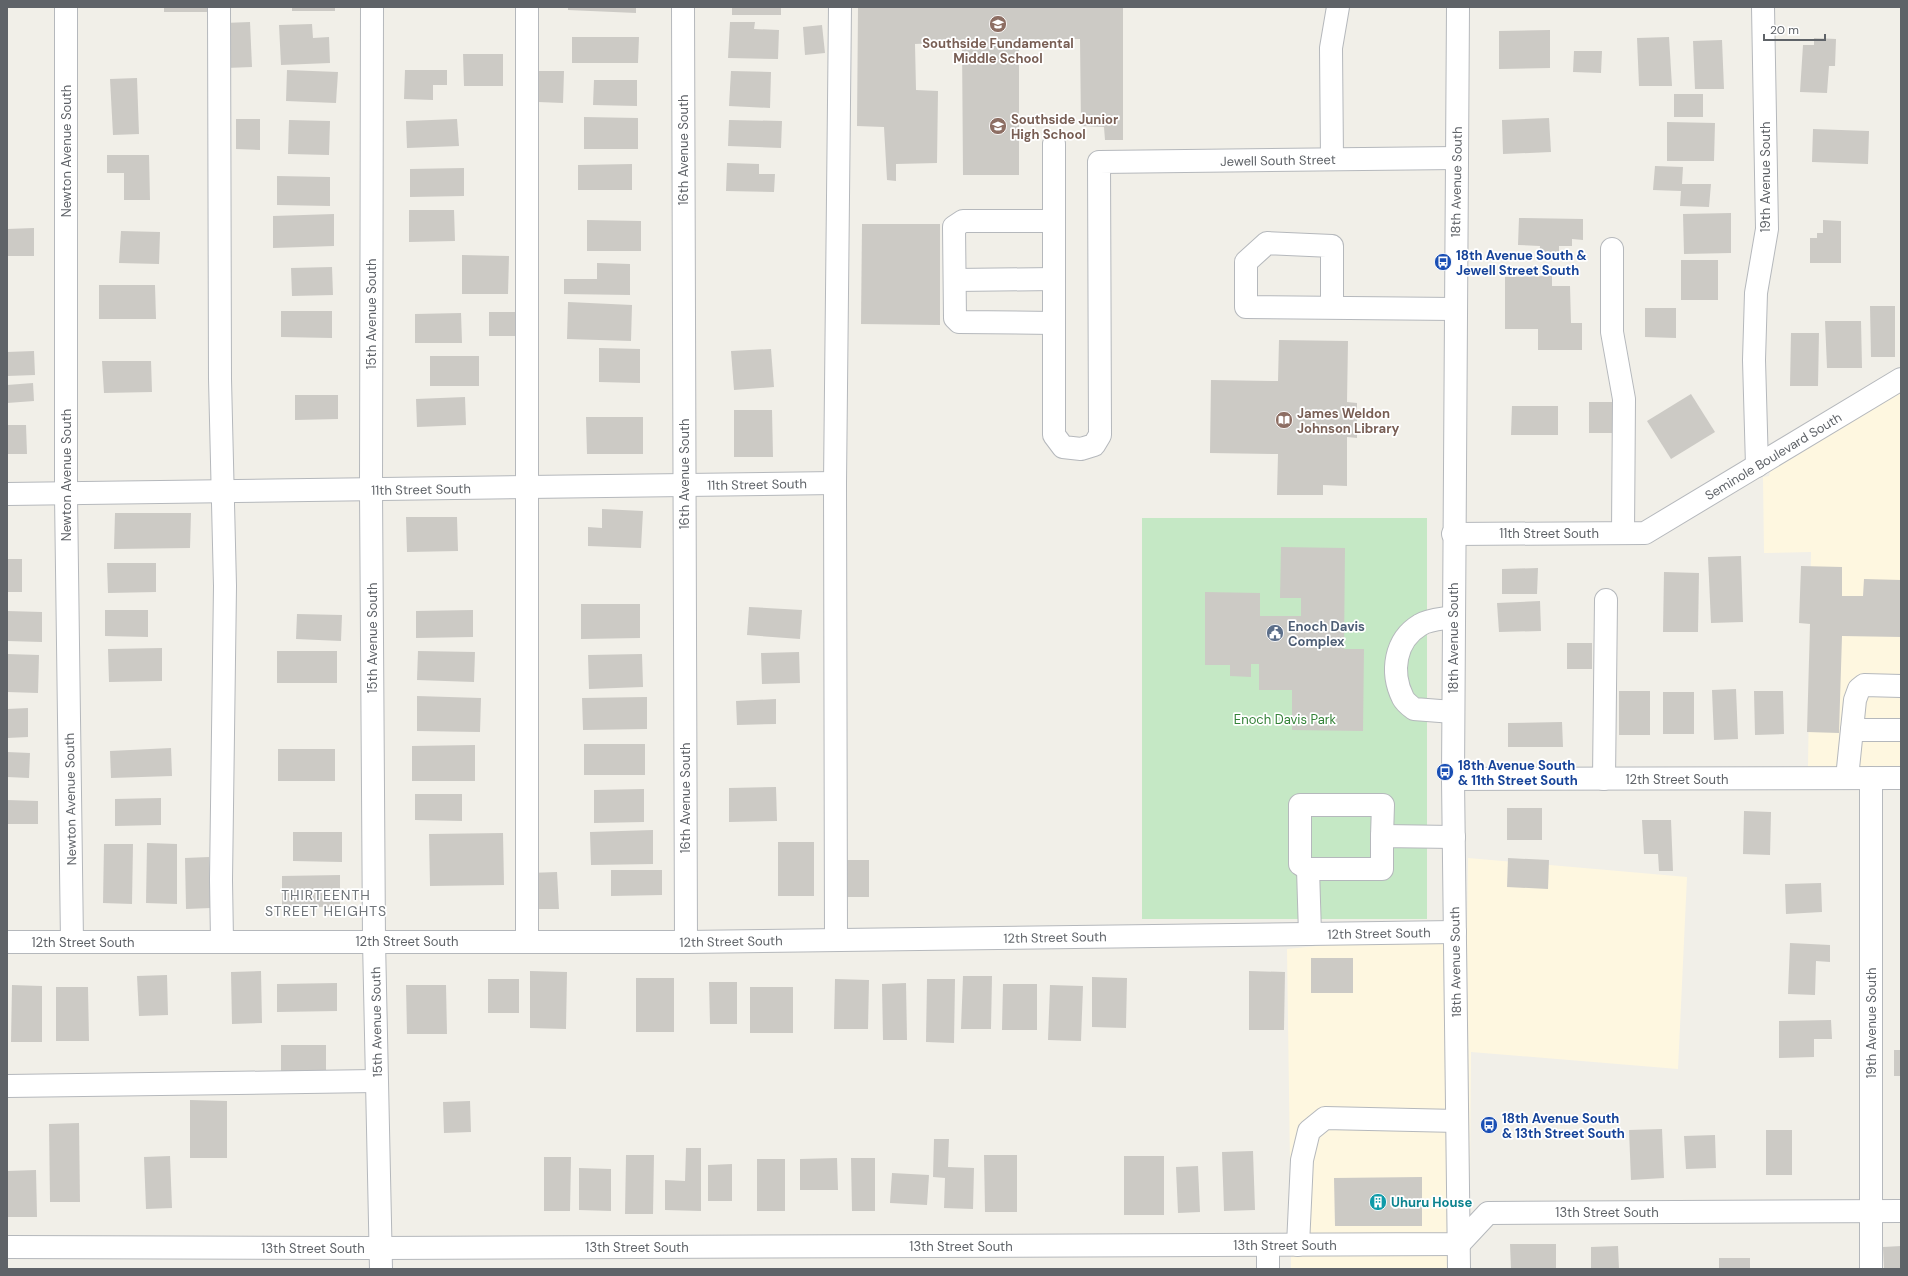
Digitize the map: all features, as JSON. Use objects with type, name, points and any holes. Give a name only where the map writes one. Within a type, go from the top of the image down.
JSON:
[{"type":"street","name":"Newton Avenue South","points":[[66,7],[66,495],[72,942]]},
{"type":"street","points":[[219,7],[224,602],[221,864],[222,941]]},
{"type":"street","name":"15th Avenue South","points":[[372,7],[371,490],[374,941],[380,1258]]},
{"type":"street","points":[[527,7],[527,941]]},
{"type":"street","name":"16th Avenue South","points":[[683,7],[686,942]]},
{"type":"street","points":[[836,940],[835,483],[840,7]]},
{"type":"street","points":[[1332,159],[1331,48],[1338,7]]},
{"type":"street","name":"18th Avenue South","points":[[1458,7],[1455,309],[1454,837],[1459,1269]]},
{"type":"street","name":"19th Avenue South","points":[[1757,466],[1754,360],[1756,293],[1767,229],[1763,7]]},
{"type":"street","points":[[1054,144],[1054,221],[1054,279],[1054,323],[959,322],[955,318],[954,227],[963,221],[1054,221]]},
{"type":"street","name":"Jewell South Street","points":[[1054,323],[1054,436],[1063,447],[1081,449],[1094,445],[1100,435],[1099,162],[1456,158]]},
{"type":"street","points":[[1332,308],[1332,246],[1267,243],[1246,262],[1246,307],[1332,308],[1455,309]]},
{"type":"street","points":[[1612,249],[1612,332],[1624,399],[1623,533]]},
{"type":"street","points":[[955,280],[1054,279]]},
{"type":"street","name":"Seminole Boulevard South","points":[[1645,533],[1901,379]]},
{"type":"street","name":"11th Street South","points":[[7,494],[66,495],[835,483]]},
{"type":"street","name":"11th Street South","points":[[1454,534],[1645,533]]},
{"type":"street","points":[[1604,779],[1606,600]]},
{"type":"street","points":[[1454,617],[1422,624],[1405,636],[1396,655],[1398,680],[1403,698],[1408,704],[1414,709],[1454,712]]},
{"type":"street","points":[[1847,778],[1855,700],[1859,689],[1864,685],[1901,686]]},
{"type":"street","points":[[1852,730],[1901,730]]},
{"type":"street","name":"19th Avenue South","points":[[1871,778],[1871,1269]]},
{"type":"street","name":"12th Street South","points":[[1454,779],[1901,778]]},
{"type":"street","points":[[1300,805],[1383,805],[1382,836],[1382,869],[1308,869],[1300,864],[1300,805]]},
{"type":"street","points":[[1382,836],[1454,837]]},
{"type":"street","points":[[1308,869],[1310,934]]},
{"type":"street","name":"12th Street South","points":[[7,942],[686,942],[1455,932]]},
{"type":"street","points":[[7,1086],[376,1081]]},
{"type":"street","points":[[1298,1245],[1302,1160],[1309,1131],[1325,1118],[1457,1121]]},
{"type":"street","name":"13th Street South","points":[[7,1247],[380,1258],[1268,1245],[1459,1244],[1488,1213],[1901,1211]]},
{"type":"street","points":[[1268,1245],[1268,1269]]},
{"type":"shaded area","points":[[1901,392],[1901,768],[1808,768],[1811,552],[1764,553],[1763,477],[1769,476],[1770,472]]},
{"type":"shaded area","points":[[1468,858],[1687,877],[1678,1069],[1471,1052],[1470,1179],[1467,934]]},
{"type":"shaded area","points":[[1443,943],[1447,1234],[1291,1234],[1287,949],[1337,944]]},
{"type":"shaded area","points":[[1291,1255],[1447,1255],[1447,1269],[1291,1269]]},
{"type":"green space","name":"Enoch Davis Park","points":[[1142,518],[1427,518],[1427,919],[1142,919]]},
{"type":"building","points":[[164,7],[214,7],[214,12],[164,12]]},
{"type":"building","points":[[292,7],[335,7],[335,11],[292,11]]},
{"type":"building","points":[[568,7],[636,7],[636,13],[568,10]]},
{"type":"building","points":[[732,7],[781,7],[781,15],[732,15]]},
{"type":"building","points":[[858,7],[1123,7],[1123,140],[1105,140],[1104,127],[1081,126],[1080,39],[1019,40],[1019,175],[963,175],[962,42],[915,44],[916,90],[938,91],[937,163],[896,164],[896,181],[887,180],[884,127],[857,126]]},
{"type":"building","points":[[250,22],[252,67],[226,68],[224,23]]},
{"type":"building","points":[[730,22],[755,22],[754,29],[779,30],[778,59],[728,58]]},
{"type":"building","points":[[312,24],[313,38],[329,37],[330,63],[281,65],[279,25]]},
{"type":"building","points":[[822,25],[825,53],[805,55],[803,27]]},
{"type":"building","points":[[1550,30],[1550,68],[1499,69],[1499,31]]},
{"type":"building","points":[[572,37],[639,37],[638,63],[572,63]]},
{"type":"building","points":[[1669,37],[1672,86],[1639,86],[1637,38]]},
{"type":"building","points":[[1814,38],[1836,39],[1835,66],[1829,66],[1827,93],[1800,92],[1803,45],[1814,45]]},
{"type":"building","points":[[1722,40],[1724,89],[1695,89],[1693,41]]},
{"type":"building","points":[[1574,51],[1602,51],[1601,73],[1573,72]]},
{"type":"building","points":[[463,54],[503,54],[503,86],[464,86]]},
{"type":"building","points":[[287,70],[338,72],[336,103],[286,101]]},
{"type":"building","points":[[405,70],[447,70],[447,85],[433,85],[433,100],[404,99]]},
{"type":"building","points":[[539,71],[564,71],[563,103],[538,102]]},
{"type":"building","points":[[731,71],[771,72],[770,108],[729,106]]},
{"type":"building","points":[[137,78],[139,134],[113,135],[110,79]]},
{"type":"building","points":[[594,80],[637,80],[637,106],[593,105]]},
{"type":"building","points":[[1674,94],[1703,94],[1703,117],[1674,117]]},
{"type":"building","points":[[584,117],[638,118],[638,149],[584,149]]},
{"type":"building","points":[[1549,118],[1551,152],[1503,154],[1502,120]]},
{"type":"building","points":[[236,119],[260,119],[260,150],[236,149]]},
{"type":"building","points":[[457,119],[459,146],[407,148],[406,121]]},
{"type":"building","points":[[289,120],[330,121],[329,155],[288,154]]},
{"type":"building","points":[[729,120],[782,121],[781,148],[728,146]]},
{"type":"building","points":[[1667,122],[1715,123],[1714,161],[1667,161]]},
{"type":"building","points":[[1813,129],[1869,131],[1868,164],[1812,162]]},
{"type":"building","points":[[107,155],[149,155],[150,200],[124,200],[124,173],[107,173]]},
{"type":"building","points":[[727,163],[759,164],[759,174],[775,174],[774,192],[726,191]]},
{"type":"building","points":[[632,164],[632,190],[578,190],[578,165]]},
{"type":"building","points":[[1655,166],[1683,167],[1682,184],[1711,184],[1709,207],[1680,206],[1681,191],[1653,190]]},
{"type":"building","points":[[464,168],[464,196],[410,197],[410,169]]},
{"type":"building","points":[[277,176],[330,177],[330,206],[277,205]]},
{"type":"building","points":[[409,210],[454,210],[455,241],[409,242]]},
{"type":"building","points":[[1731,213],[1731,253],[1684,254],[1683,214]]},
{"type":"building","points":[[334,214],[334,246],[273,248],[273,216]]},
{"type":"building","points":[[1519,218],[1583,219],[1583,240],[1572,239],[1572,246],[1559,246],[1559,258],[1539,257],[1540,246],[1518,245]]},
{"type":"building","points":[[587,220],[641,221],[641,251],[587,251]]},
{"type":"building","points":[[1823,220],[1841,221],[1841,263],[1810,263],[1810,238],[1817,238],[1817,233],[1823,233]]},
{"type":"building","points":[[862,224],[940,224],[940,325],[861,324]]},
{"type":"building","points":[[34,228],[34,256],[7,256],[7,229]]},
{"type":"building","points":[[121,231],[160,232],[159,264],[119,263]]},
{"type":"building","points":[[462,255],[509,256],[508,294],[462,294]]},
{"type":"building","points":[[1681,260],[1718,260],[1718,300],[1681,300]]},
{"type":"building","points":[[597,263],[630,264],[630,295],[564,294],[564,279],[597,279]]},
{"type":"building","points":[[332,267],[333,295],[292,296],[291,268]]},
{"type":"building","points":[[1552,276],[1552,286],[1570,286],[1571,323],[1582,323],[1582,350],[1538,350],[1538,329],[1505,329],[1505,277]]},
{"type":"building","points":[[99,285],[155,285],[156,319],[99,319]]},
{"type":"building","points":[[568,302],[632,305],[631,341],[567,339]]},
{"type":"building","points":[[1870,306],[1895,306],[1895,357],[1871,357]]},
{"type":"building","points":[[1645,308],[1676,308],[1676,338],[1645,337]]},
{"type":"building","points":[[281,311],[332,311],[332,338],[281,337]]},
{"type":"building","points":[[489,312],[522,312],[522,336],[489,336]]},
{"type":"building","points":[[461,313],[462,343],[415,343],[415,314]]},
{"type":"building","points":[[1825,321],[1861,321],[1862,368],[1827,368]]},
{"type":"building","points":[[1791,333],[1819,333],[1818,386],[1790,386]]},
{"type":"building","name":"James Weldon Johnson Library","points":[[1279,340],[1348,341],[1347,402],[1357,403],[1357,438],[1347,437],[1347,486],[1323,485],[1323,495],[1277,495],[1278,454],[1210,453],[1211,380],[1278,381]]},
{"type":"building","points":[[599,348],[640,349],[640,383],[599,382]]},
{"type":"building","points":[[771,349],[774,387],[734,390],[731,351]]},
{"type":"building","points":[[34,351],[35,375],[7,376],[7,352]]},
{"type":"building","points":[[430,356],[479,356],[479,386],[430,386]]},
{"type":"building","points":[[102,361],[151,361],[152,392],[104,393]]},
{"type":"building","points":[[33,383],[34,401],[7,403],[7,385]]},
{"type":"building","points":[[1691,394],[1715,432],[1671,459],[1647,421]]},
{"type":"building","points":[[295,395],[338,395],[338,419],[295,420]]},
{"type":"building","points":[[465,397],[466,425],[417,427],[416,399]]},
{"type":"building","points":[[1589,402],[1616,402],[1616,433],[1589,433]]},
{"type":"building","points":[[1512,406],[1558,406],[1558,435],[1511,435]]},
{"type":"building","points":[[734,410],[772,410],[773,457],[734,457]]},
{"type":"building","points":[[586,417],[643,417],[643,454],[587,454]]},
{"type":"building","points":[[7,425],[26,425],[27,454],[7,454]]},
{"type":"building","points":[[602,509],[643,511],[641,548],[588,546],[588,527],[602,528]]},
{"type":"building","points":[[115,513],[191,513],[190,548],[114,549]]},
{"type":"building","points":[[406,517],[457,517],[458,551],[407,552]]},
{"type":"building","name":"Enoch Davis Complex","points":[[1281,547],[1345,548],[1344,649],[1364,649],[1363,731],[1292,730],[1292,690],[1259,690],[1259,664],[1251,664],[1251,677],[1230,676],[1230,665],[1205,665],[1205,592],[1260,593],[1260,616],[1301,616],[1301,598],[1280,598]]},
{"type":"building","points":[[1741,556],[1743,622],[1711,623],[1708,557]]},
{"type":"building","points":[[7,559],[22,559],[22,592],[7,592]]},
{"type":"building","points":[[107,563],[156,563],[156,592],[108,593]]},
{"type":"building","points":[[1801,566],[1842,567],[1842,596],[1863,596],[1864,579],[1901,580],[1901,637],[1842,636],[1839,733],[1807,732],[1810,624],[1799,623]]},
{"type":"building","points":[[1538,568],[1537,594],[1502,594],[1502,569]]},
{"type":"building","points":[[1664,572],[1699,573],[1698,632],[1663,632]]},
{"type":"building","points":[[1540,601],[1541,631],[1499,632],[1497,603]]},
{"type":"building","points":[[581,604],[640,604],[640,638],[581,639]]},
{"type":"building","points":[[749,607],[802,610],[800,639],[747,635]]},
{"type":"building","points":[[105,610],[148,610],[148,637],[105,636]]},
{"type":"building","points":[[473,610],[473,637],[416,638],[416,611]]},
{"type":"building","points":[[7,611],[42,612],[42,642],[7,641]]},
{"type":"building","points":[[297,614],[342,615],[341,641],[296,639]]},
{"type":"building","points":[[1567,643],[1592,643],[1592,669],[1567,669]]},
{"type":"building","points":[[162,648],[162,681],[109,682],[108,649]]},
{"type":"building","points":[[277,651],[337,651],[337,683],[277,683]]},
{"type":"building","points":[[418,651],[475,652],[474,682],[417,680]]},
{"type":"building","points":[[799,652],[800,683],[762,684],[761,653]]},
{"type":"building","points":[[7,654],[39,655],[38,693],[7,692]]},
{"type":"building","points":[[642,654],[643,687],[589,689],[588,655]]},
{"type":"building","points":[[1736,689],[1738,739],[1714,740],[1712,690]]},
{"type":"building","points":[[1619,691],[1650,691],[1650,735],[1619,735]]},
{"type":"building","points":[[1754,691],[1783,691],[1784,734],[1755,735]]},
{"type":"building","points":[[1663,692],[1694,692],[1694,734],[1663,734]]},
{"type":"building","points":[[417,696],[481,698],[480,732],[417,731]]},
{"type":"building","points":[[647,697],[647,729],[583,730],[582,698]]},
{"type":"building","points":[[776,699],[776,724],[737,725],[736,701]]},
{"type":"building","points":[[28,708],[28,737],[7,738],[7,709]]},
{"type":"building","points":[[1562,722],[1563,747],[1508,747],[1508,723]]},
{"type":"building","points":[[584,744],[645,744],[645,775],[584,775]]},
{"type":"building","points":[[475,745],[475,781],[412,781],[412,746]]},
{"type":"building","points":[[171,748],[172,776],[111,778],[110,751]]},
{"type":"building","points":[[278,749],[335,749],[335,781],[278,781]]},
{"type":"building","points":[[7,752],[30,753],[29,778],[7,777]]},
{"type":"building","points":[[776,787],[777,821],[729,822],[729,788]]},
{"type":"building","points":[[644,789],[644,822],[594,823],[594,790]]},
{"type":"building","points":[[415,794],[462,794],[462,821],[415,820]]},
{"type":"building","points":[[161,798],[161,825],[115,826],[115,799]]},
{"type":"building","points":[[7,800],[38,801],[38,824],[7,824]]},
{"type":"building","points":[[1507,808],[1542,808],[1542,840],[1507,840]]},
{"type":"building","points":[[1744,811],[1771,812],[1770,855],[1743,854]]},
{"type":"building","points":[[1642,820],[1671,820],[1673,871],[1659,871],[1658,854],[1644,854]]},
{"type":"building","points":[[653,830],[653,864],[591,865],[590,832]]},
{"type":"building","points":[[293,832],[342,832],[342,862],[293,861]]},
{"type":"building","points":[[503,833],[504,885],[430,886],[429,834]]},
{"type":"building","points":[[778,842],[814,842],[814,896],[778,896]]},
{"type":"building","points":[[147,843],[177,844],[177,904],[146,903]]},
{"type":"building","points":[[104,844],[133,844],[132,904],[103,903]]},
{"type":"building","points":[[209,857],[211,908],[186,909],[185,858]]},
{"type":"building","points":[[1508,858],[1549,860],[1548,889],[1507,887]]},
{"type":"building","points":[[842,860],[869,860],[869,897],[841,897]]},
{"type":"building","points":[[611,870],[662,870],[662,895],[611,896]]},
{"type":"building","points":[[557,872],[559,909],[530,909],[529,873]]},
{"type":"building","points":[[340,875],[340,907],[282,907],[282,876]]},
{"type":"building","points":[[1821,883],[1822,912],[1786,914],[1785,884]]},
{"type":"building","points":[[1790,943],[1830,945],[1830,962],[1816,961],[1815,995],[1788,994]]},
{"type":"building","points":[[1311,958],[1353,958],[1353,993],[1311,993]]},
{"type":"building","points":[[261,971],[262,1023],[232,1024],[231,972]]},
{"type":"building","points":[[530,971],[567,972],[566,1029],[530,1028]]},
{"type":"building","points":[[1249,971],[1285,972],[1284,1030],[1249,1030]]},
{"type":"building","points":[[167,975],[168,1015],[139,1016],[137,976]]},
{"type":"building","points":[[963,976],[992,976],[991,1029],[961,1029]]},
{"type":"building","points":[[1092,977],[1127,978],[1126,1028],[1092,1027]]},
{"type":"building","points":[[636,978],[674,978],[674,1032],[636,1032]]},
{"type":"building","points":[[488,979],[519,979],[519,1013],[488,1013]]},
{"type":"building","points":[[835,979],[869,980],[868,1029],[834,1029]]},
{"type":"building","points":[[927,979],[955,979],[954,1043],[926,1042]]},
{"type":"building","points":[[709,982],[737,982],[737,1024],[710,1024]]},
{"type":"building","points":[[337,983],[337,1011],[277,1012],[277,984]]},
{"type":"building","points":[[906,983],[907,1040],[883,1040],[882,984]]},
{"type":"building","points":[[1003,984],[1037,984],[1037,1030],[1002,1030]]},
{"type":"building","points":[[12,985],[42,986],[42,1042],[11,1042]]},
{"type":"building","points":[[406,985],[446,985],[447,1034],[407,1034]]},
{"type":"building","points":[[1050,985],[1083,986],[1081,1041],[1048,1040]]},
{"type":"building","points":[[56,987],[88,987],[89,1041],[56,1041]]},
{"type":"building","points":[[750,987],[793,987],[793,1033],[750,1033]]},
{"type":"building","points":[[1831,1020],[1832,1039],[1814,1039],[1814,1057],[1779,1058],[1779,1021]]},
{"type":"building","points":[[281,1045],[326,1045],[326,1076],[281,1076]]},
{"type":"building","points":[[1894,1050],[1901,1050],[1901,1076],[1894,1076]]},
{"type":"building","points":[[190,1100],[227,1101],[227,1158],[190,1158]]},
{"type":"building","points":[[470,1101],[471,1132],[444,1133],[443,1102]]},
{"type":"building","points":[[79,1123],[80,1202],[50,1202],[49,1124]]},
{"type":"building","points":[[1662,1129],[1664,1178],[1631,1180],[1629,1130]]},
{"type":"building","points":[[1766,1130],[1792,1130],[1792,1175],[1766,1175]]},
{"type":"building","points":[[1715,1135],[1716,1168],[1686,1169],[1684,1136]]},
{"type":"building","points":[[934,1139],[949,1139],[948,1167],[974,1168],[973,1209],[944,1208],[945,1178],[933,1177]]},
{"type":"building","points":[[686,1148],[701,1148],[701,1211],[665,1210],[665,1180],[685,1181]]},
{"type":"building","points":[[1253,1151],[1255,1210],[1224,1211],[1222,1152]]},
{"type":"building","points":[[626,1155],[654,1155],[653,1214],[625,1214]]},
{"type":"building","points":[[984,1155],[1017,1155],[1017,1212],[985,1212]]},
{"type":"building","points":[[170,1156],[172,1208],[146,1209],[144,1157]]},
{"type":"building","points":[[1124,1156],[1164,1156],[1164,1215],[1124,1215]]},
{"type":"building","points":[[544,1157],[571,1157],[570,1211],[544,1211]]},
{"type":"building","points":[[837,1158],[838,1190],[800,1190],[800,1159]]},
{"type":"building","points":[[851,1158],[875,1158],[875,1211],[852,1211]]},
{"type":"building","points":[[757,1159],[785,1159],[785,1211],[757,1211]]},
{"type":"building","points":[[732,1164],[732,1201],[708,1201],[708,1165]]},
{"type":"building","points":[[1198,1166],[1200,1212],[1178,1213],[1176,1167]]},
{"type":"building","points":[[579,1168],[611,1169],[611,1211],[579,1210]]},
{"type":"building","points":[[36,1170],[37,1217],[7,1217],[7,1171]]},
{"type":"building","points":[[892,1173],[929,1175],[927,1205],[890,1203]]},
{"type":"building","name":"Uhuru House","points":[[1422,1177],[1422,1226],[1335,1226],[1334,1178]]},
{"type":"building","points":[[1510,1244],[1556,1244],[1556,1269],[1511,1269]]},
{"type":"building","points":[[1618,1246],[1619,1269],[1591,1269],[1591,1247]]},
{"type":"building","points":[[1901,1246],[1901,1269],[1884,1269],[1883,1247]]},
{"type":"building","points":[[1719,1258],[1750,1258],[1750,1269],[1719,1269]]},
{"type":"place","name":"Southside Fundamental Middle School","points":[[998,24]]},
{"type":"place","name":"Southside Junior High School","points":[[998,126]]},
{"type":"place","name":"18th Avenue South & Jewell Street South","points":[[1443,262]]},
{"type":"place","name":"James Weldon Johnson Library","points":[[1284,420]]},
{"type":"place","name":"Enoch Davis Complex","points":[[1275,633]]},
{"type":"place","name":"18th Avenue South & 11th Street South","points":[[1445,772]]},
{"type":"place","name":"18th Avenue South & 13th Street South","points":[[1489,1125]]},
{"type":"place","name":"Uhuru House","points":[[1378,1202]]},
{"type":"district","name":"THIRTEENTH STREET HEIGHTS","points":[[326,904]]}]
